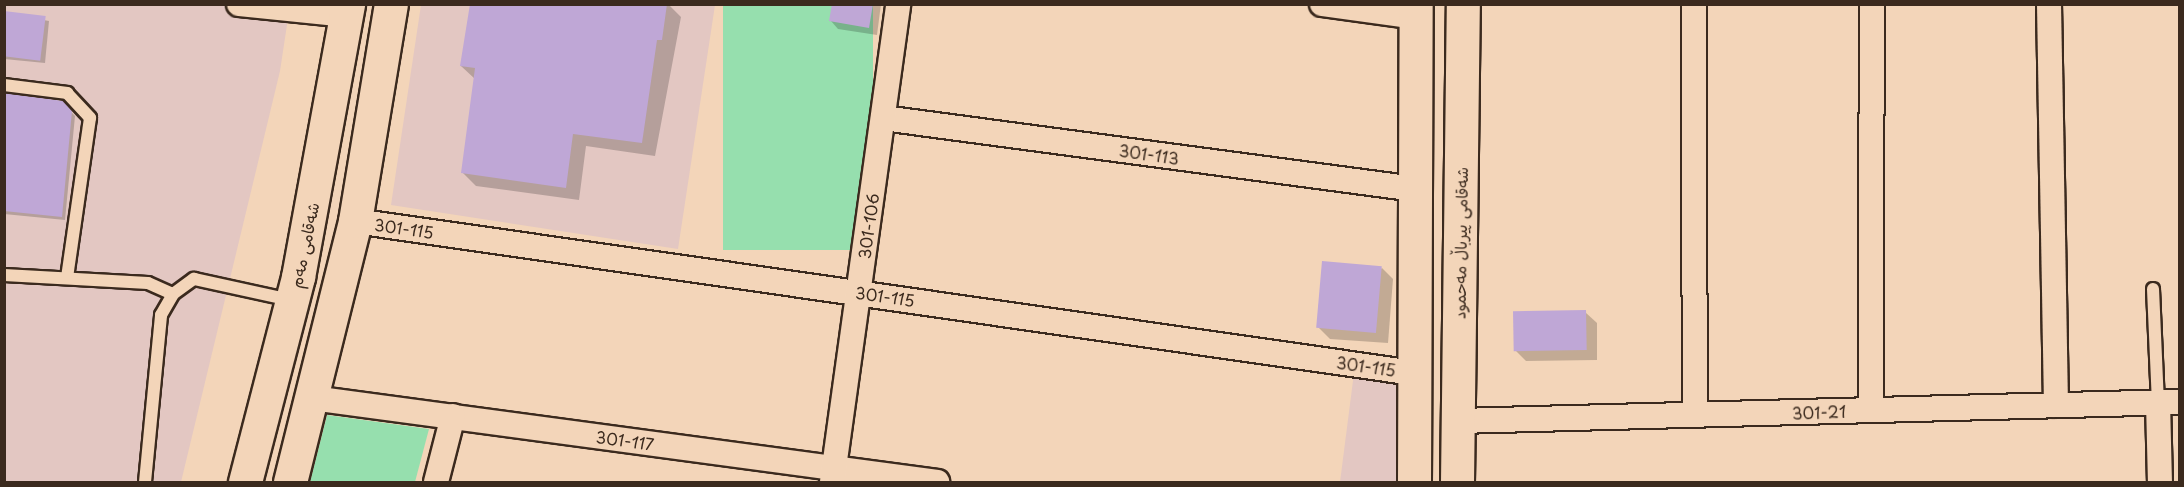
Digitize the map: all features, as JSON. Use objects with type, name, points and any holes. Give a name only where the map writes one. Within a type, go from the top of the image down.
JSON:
[{"type":"street","points":[[239,4],[348,10]]},
{"type":"street","points":[[290,483],[355,221],[391,4]]},
{"type":"street","name":"301-106","points":[[833,476],[898,4]]},
{"type":"street","points":[[1322,4],[1416,11],[1414,483]]},
{"type":"street","name":"شەقامی پیرباڵ مەحمود","points":[[1457,483],[1463,4]]},
{"type":"street","points":[[1694,4],[1695,415]]},
{"type":"street","points":[[1871,410],[1872,4]]},
{"type":"street","points":[[2049,4],[2056,405]]},
{"type":"street","name":"شەقامی مەم","points":[[245,483],[291,300],[348,10]]},
{"type":"street","name":"301-113","points":[[883,118],[1415,189]]},
{"type":"street","name":"301-115","points":[[355,221],[1414,373]]},
{"type":"street","name":"301-117","points":[[312,398],[453,416],[833,476],[937,483]]},
{"type":"street","points":[[2160,483],[2169,402]]},
{"type":"street","name":"301-21","points":[[1458,421],[2169,402]]},
{"type":"street","points":[[436,483],[453,416]]},
{"type":"lane","points":[[4,85],[67,93],[90,118],[67,277]]},
{"type":"lane","points":[[4,275],[148,283],[173,294]]},
{"type":"lane","points":[[145,483],[161,315],[173,294],[194,279],[291,300]]},
{"type":"lane","points":[[2153,289],[2169,402]]},
{"type":"shaded area","points":[[4,5],[290,5],[280,71],[181,482],[5,482]]},
{"type":"shaded area","points":[[421,5],[715,5],[678,249],[391,205]]},
{"type":"shaded area","points":[[1354,373],[1413,380],[1406,482],[1340,482]]},
{"type":"green space","points":[[723,5],[873,5],[873,250],[723,250]]},
{"type":"green space","points":[[327,415],[429,429],[415,482],[310,482]]},
{"type":"building","points":[[470,4],[667,4],[662,40],[657,40],[642,143],[573,134],[566,188],[461,173],[475,68],[460,66]]},
{"type":"building","points":[[832,4],[873,4],[869,28],[829,21]]},
{"type":"building","points":[[4,11],[46,16],[40,61],[4,56]]},
{"type":"building","points":[[4,93],[63,101],[72,111],[62,217],[4,211]]},
{"type":"building","points":[[1322,261],[1382,266],[1376,333],[1316,328]]},
{"type":"building","points":[[1586,310],[1587,350],[1514,351],[1513,311]]}]
